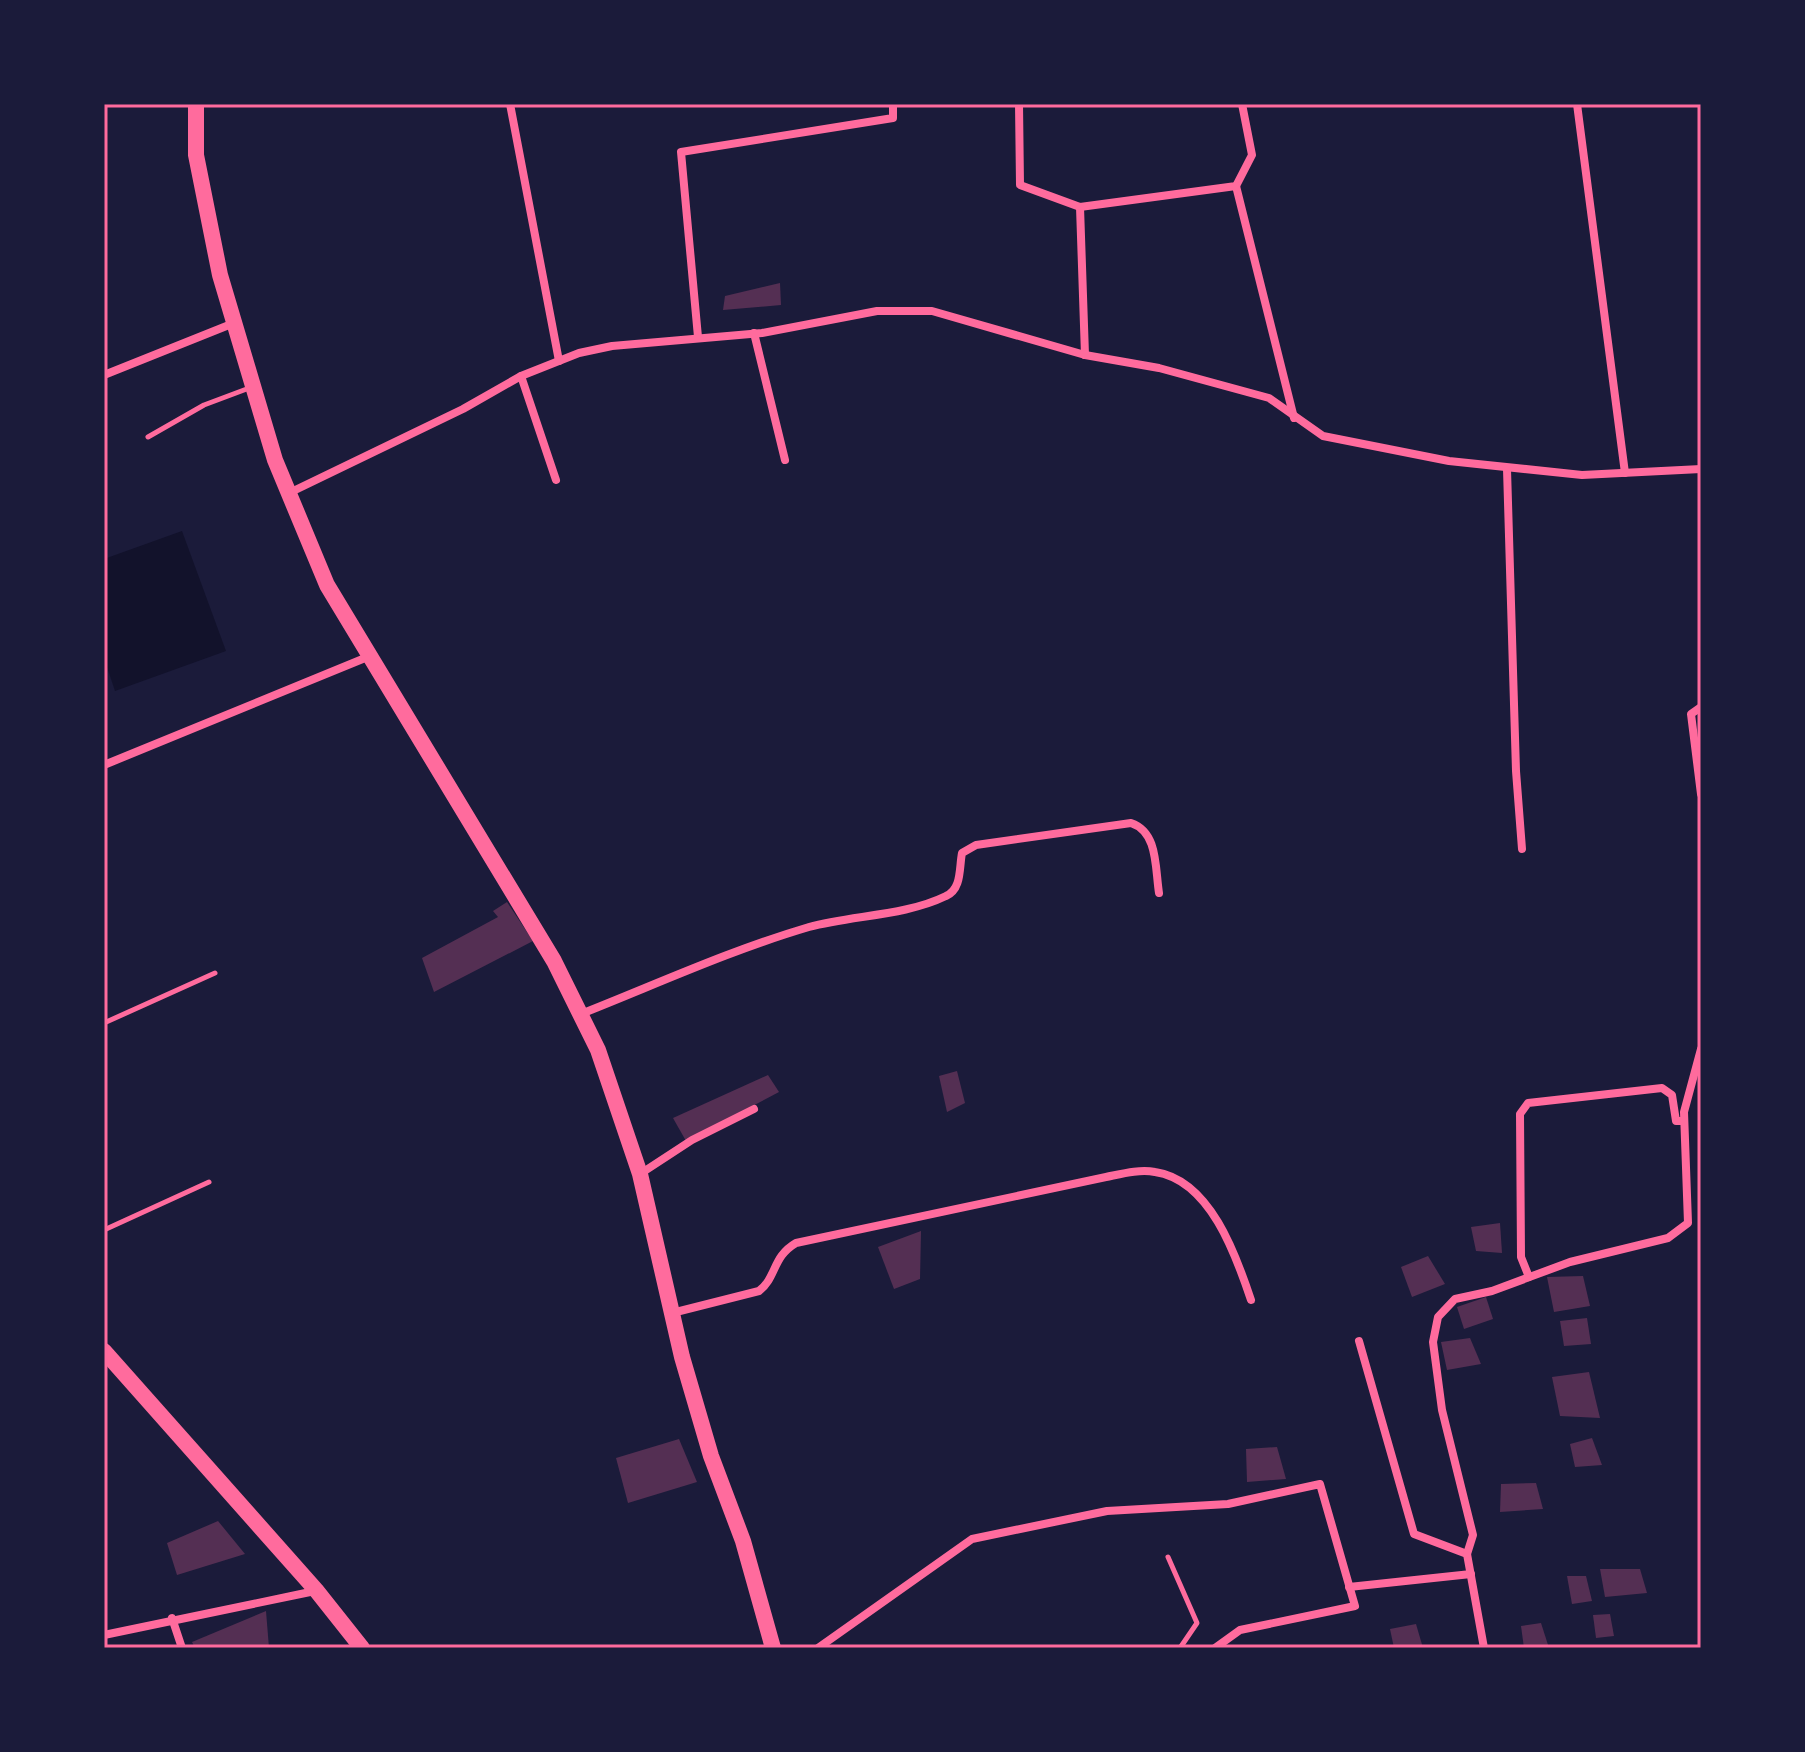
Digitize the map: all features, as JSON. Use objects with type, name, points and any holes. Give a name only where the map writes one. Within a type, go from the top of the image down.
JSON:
[{"type":"main road","points":[[196,104],[196,155],[220,275],[289,493],[327,585],[554,961],[598,1050],[640,1174],[672,1313],[711,1456],[743,1541],[773,1648]]},
{"type":"main road","points":[[104,1351],[316,1590],[360,1648]]},
{"type":"street","points":[[510,104],[559,361]]},
{"type":"street","points":[[698,337],[681,152],[893,118],[893,104]]},
{"type":"street","points":[[1019,104],[1020,185],[1080,207],[1236,186]]},
{"type":"street","points":[[1242,104],[1252,155],[1236,186],[1294,419]]},
{"type":"street","points":[[1577,104],[1625,473]]},
{"type":"street","points":[[1080,207],[1085,355]]},
{"type":"street","points":[[289,493],[463,409],[521,376],[559,361],[612,346],[754,333],[877,311],[932,311],[1085,355],[1159,368],[1269,398],[1294,419],[1323,436],[1507,469],[1582,475],[1701,469]]},
{"type":"street","points":[[104,375],[234,323]]},
{"type":"street","points":[[754,333],[785,460]]},
{"type":"street","points":[[521,376],[556,480]]},
{"type":"street","points":[[1507,469],[1516,771],[1522,849]]},
{"type":"street","points":[[104,765],[370,656]]},
{"type":"street","points":[[1701,707],[1691,714],[1701,794]]},
{"type":"street","points":[[581,1015],[767,939],[840,918],[912,907],[949,895],[958,884],[962,853],[976,845],[1131,823],[1143,827],[1150,835],[1159,893]]},
{"type":"street","points":[[1484,1648],[1467,1554],[1473,1535],[1442,1410],[1433,1342],[1438,1317],[1455,1299],[1492,1291],[1570,1262],[1668,1238],[1688,1223],[1684,1121],[1701,1049]]},
{"type":"street","points":[[1529,1277],[1521,1257],[1520,1114],[1528,1103],[1662,1088],[1672,1095],[1676,1121],[1684,1121]]},
{"type":"street","points":[[640,1174],[692,1140],[754,1109]]},
{"type":"street","points":[[672,1313],[759,1291],[766,1286],[781,1251],[796,1243],[1136,1172],[1157,1172],[1201,1197],[1234,1247],[1251,1300]]},
{"type":"street","points":[[1359,1341],[1414,1534],[1467,1554]]},
{"type":"street","points":[[818,1648],[972,1539],[1107,1511],[1228,1504],[1320,1484],[1355,1606],[1240,1630],[1215,1648]]},
{"type":"street","points":[[1349,1587],[1471,1574]]},
{"type":"street","points":[[104,1635],[172,1618],[316,1590]]},
{"type":"street","points":[[172,1618],[182,1648]]},
{"type":"lane","points":[[148,437],[204,405],[253,387]]},
{"type":"lane","points":[[104,1023],[215,973]]},
{"type":"lane","points":[[104,1230],[209,1182]]},
{"type":"lane","points":[[1168,1557],[1197,1623],[1180,1648]]},
{"type":"shaded area","points":[[182,531],[226,651],[115,691],[104,658],[104,559]]},
{"type":"building","points":[[780,283],[781,305],[723,310],[725,296]]},
{"type":"building","points":[[507,902],[533,941],[434,992],[422,958],[498,917],[493,911]]},
{"type":"building","points":[[957,1071],[965,1103],[947,1112],[939,1076]]},
{"type":"building","points":[[768,1075],[779,1092],[686,1141],[673,1118]]},
{"type":"building","points":[[1500,1223],[1502,1253],[1476,1251],[1471,1227]]},
{"type":"building","points":[[921,1231],[920,1279],[894,1289],[878,1247]]},
{"type":"building","points":[[1428,1256],[1445,1284],[1412,1297],[1401,1267]]},
{"type":"building","points":[[1583,1276],[1590,1306],[1554,1312],[1547,1277]]},
{"type":"building","points":[[1486,1297],[1493,1319],[1464,1329],[1457,1307]]},
{"type":"building","points":[[1587,1318],[1591,1344],[1564,1346],[1560,1321]]},
{"type":"building","points":[[1470,1338],[1481,1364],[1447,1370],[1441,1342]]},
{"type":"building","points":[[1589,1372],[1600,1418],[1560,1416],[1552,1377]]},
{"type":"building","points":[[1592,1438],[1602,1465],[1575,1467],[1570,1444]]},
{"type":"building","points":[[679,1439],[697,1482],[628,1503],[616,1458]]},
{"type":"building","points":[[1277,1447],[1286,1479],[1247,1482],[1246,1449]]},
{"type":"building","points":[[1536,1483],[1543,1509],[1500,1512],[1501,1484]]},
{"type":"building","points":[[218,1521],[245,1554],[177,1575],[167,1543]]},
{"type":"building","points":[[1600,1569],[1640,1569],[1647,1593],[1605,1597]]},
{"type":"building","points":[[1567,1576],[1586,1576],[1592,1601],[1572,1604]]},
{"type":"building","points":[[266,1611],[269,1648],[195,1648],[192,1642]]},
{"type":"building","points":[[1610,1614],[1614,1636],[1596,1638],[1593,1615]]},
{"type":"building","points":[[1541,1623],[1549,1648],[1524,1648],[1521,1626]]},
{"type":"building","points":[[1416,1624],[1423,1648],[1394,1648],[1390,1629]]}]
